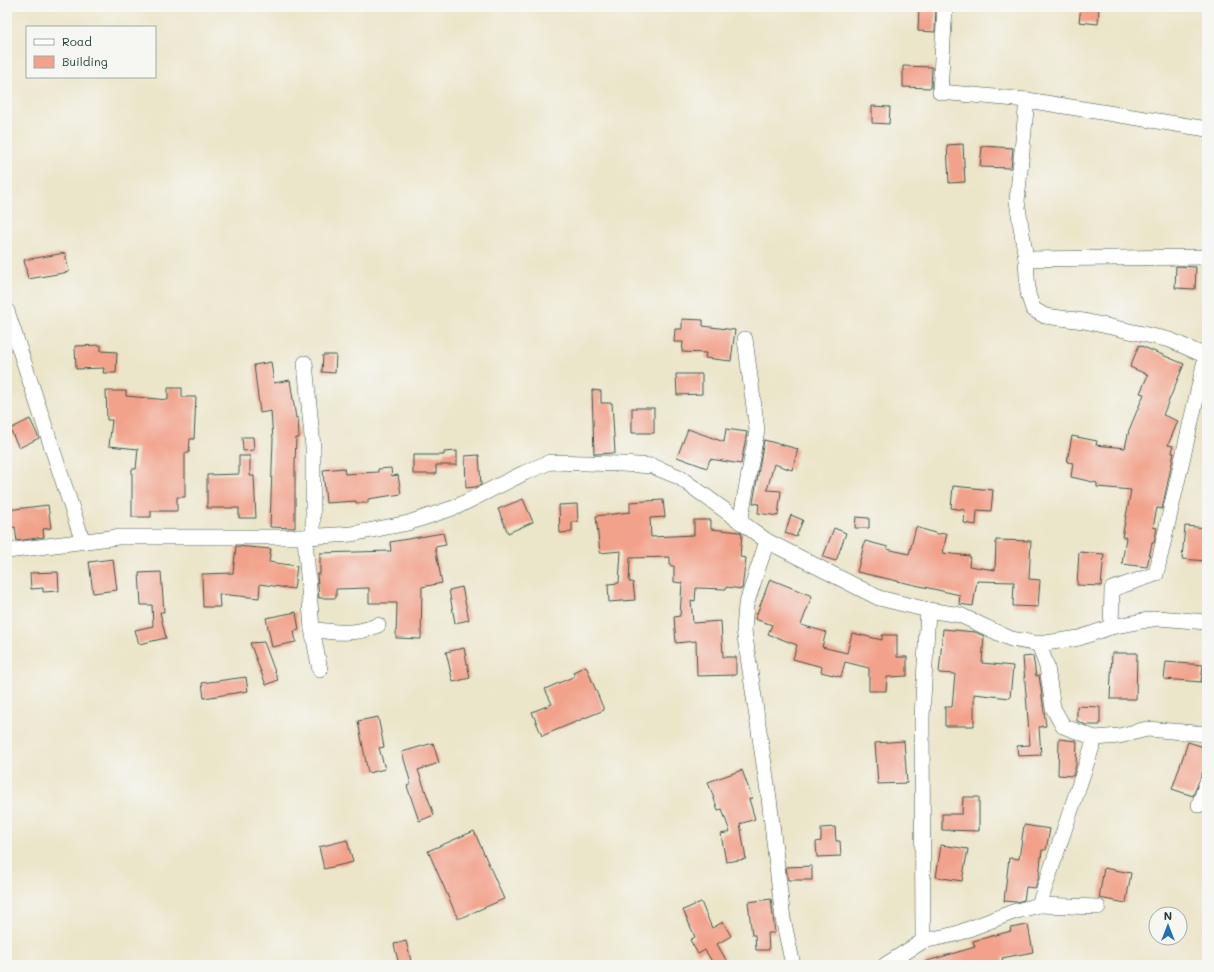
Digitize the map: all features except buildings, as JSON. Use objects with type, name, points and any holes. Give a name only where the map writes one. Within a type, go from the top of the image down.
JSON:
[{"type":"street","points":[[945,7],[940,92],[1027,100],[1207,129]]},
{"type":"street","points":[[1027,100],[1017,201],[1026,259],[1028,294],[1033,309],[1045,316],[1084,321],[1170,340],[1206,356],[1156,574],[1112,589],[1111,627]]},
{"type":"street","points":[[1026,259],[1207,257]]},
{"type":"street","points":[[7,311],[84,542]]},
{"type":"street","points":[[740,522],[757,430],[745,339]]},
{"type":"street","points":[[305,363],[312,447],[309,537],[312,629],[320,670]]},
{"type":"street","points":[[7,551],[118,537],[309,537],[352,534],[408,523],[456,507],[550,462],[652,466],[679,477],[767,541],[879,598],[928,610],[960,615],[1011,639],[1039,644],[1079,638],[1111,627],[1158,618],[1207,622]]},
{"type":"street","points":[[767,541],[746,605],[744,630],[769,798],[783,919],[792,965]]},
{"type":"street","points":[[923,941],[922,717],[928,610]]},
{"type":"street","points":[[312,629],[330,632],[352,632],[366,630],[378,625]]},
{"type":"street","points":[[1039,644],[1047,668],[1053,708],[1063,726],[1095,738],[1124,735],[1147,729],[1207,734]]},
{"type":"street","points":[[1040,905],[1095,738]]},
{"type":"street","points":[[1199,805],[1207,782]]},
{"type":"street","points":[[885,965],[923,941],[956,934],[1013,912],[1040,905],[1098,907]]}]
